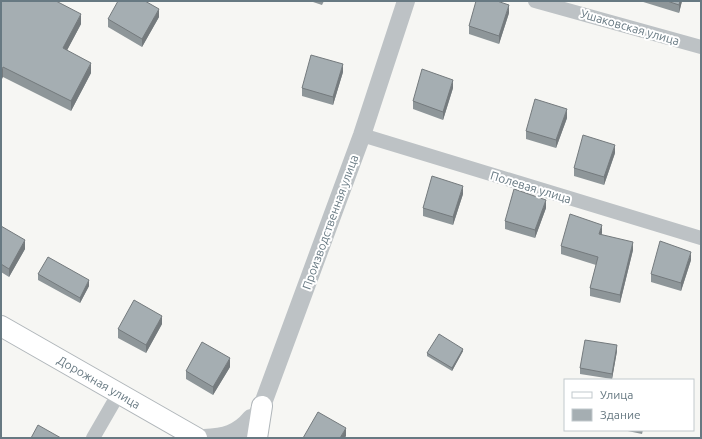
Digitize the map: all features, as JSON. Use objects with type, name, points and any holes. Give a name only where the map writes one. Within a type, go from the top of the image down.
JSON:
[{"type":"main road","name":"Дорожная улица","points":[[1,326],[197,438]]},
{"type":"main road","points":[[256,438],[262,406]]},
{"type":"street","name":"Производственная улица","points":[[244,438],[262,406],[362,136],[406,1]]},
{"type":"street","name":"Ушаковская улица","points":[[535,1],[701,47]]},
{"type":"street","name":"Полевая улица","points":[[362,136],[701,238]]},
{"type":"street","points":[[93,438],[119,393]]},
{"type":"street","points":[[204,438],[222,437],[234,432],[246,424],[262,406]]},
{"type":"building","points":[[1,1],[56,1],[81,14],[63,48],[91,63],[71,101],[3,67],[1,71]]},
{"type":"building","points":[[118,1],[145,1],[159,9],[142,39],[108,19]]},
{"type":"building","points":[[476,1],[497,1],[509,5],[499,36],[469,26]]},
{"type":"building","points":[[667,1],[680,1],[679,5]]},
{"type":"building","points":[[311,55],[343,64],[333,97],[302,88]]},
{"type":"building","points":[[422,69],[453,80],[443,112],[413,101]]},
{"type":"building","points":[[535,99],[567,109],[556,140],[526,131]]},
{"type":"building","points":[[583,135],[615,145],[604,177],[574,168]]},
{"type":"building","points":[[432,176],[463,186],[453,217],[423,208]]},
{"type":"building","points":[[514,189],[546,200],[535,230],[505,221]]},
{"type":"building","points":[[570,214],[602,225],[599,234],[633,242],[620,295],[590,288],[598,257],[561,246]]},
{"type":"building","points":[[1,226],[25,240],[9,269],[1,264]]},
{"type":"building","points":[[660,241],[691,252],[681,283],[651,274]]},
{"type":"building","points":[[48,257],[89,280],[80,298],[38,274]]},
{"type":"building","points":[[134,300],[162,316],[146,345],[118,329]]},
{"type":"building","points":[[439,334],[463,349],[452,368],[427,353]]},
{"type":"building","points":[[585,340],[617,345],[612,374],[580,368]]},
{"type":"building","points":[[202,342],[230,358],[213,387],[186,371]]},
{"type":"building","points":[[318,412],[346,428],[340,438],[303,438]]},
{"type":"building","points":[[38,425],[61,438],[31,438]]}]
